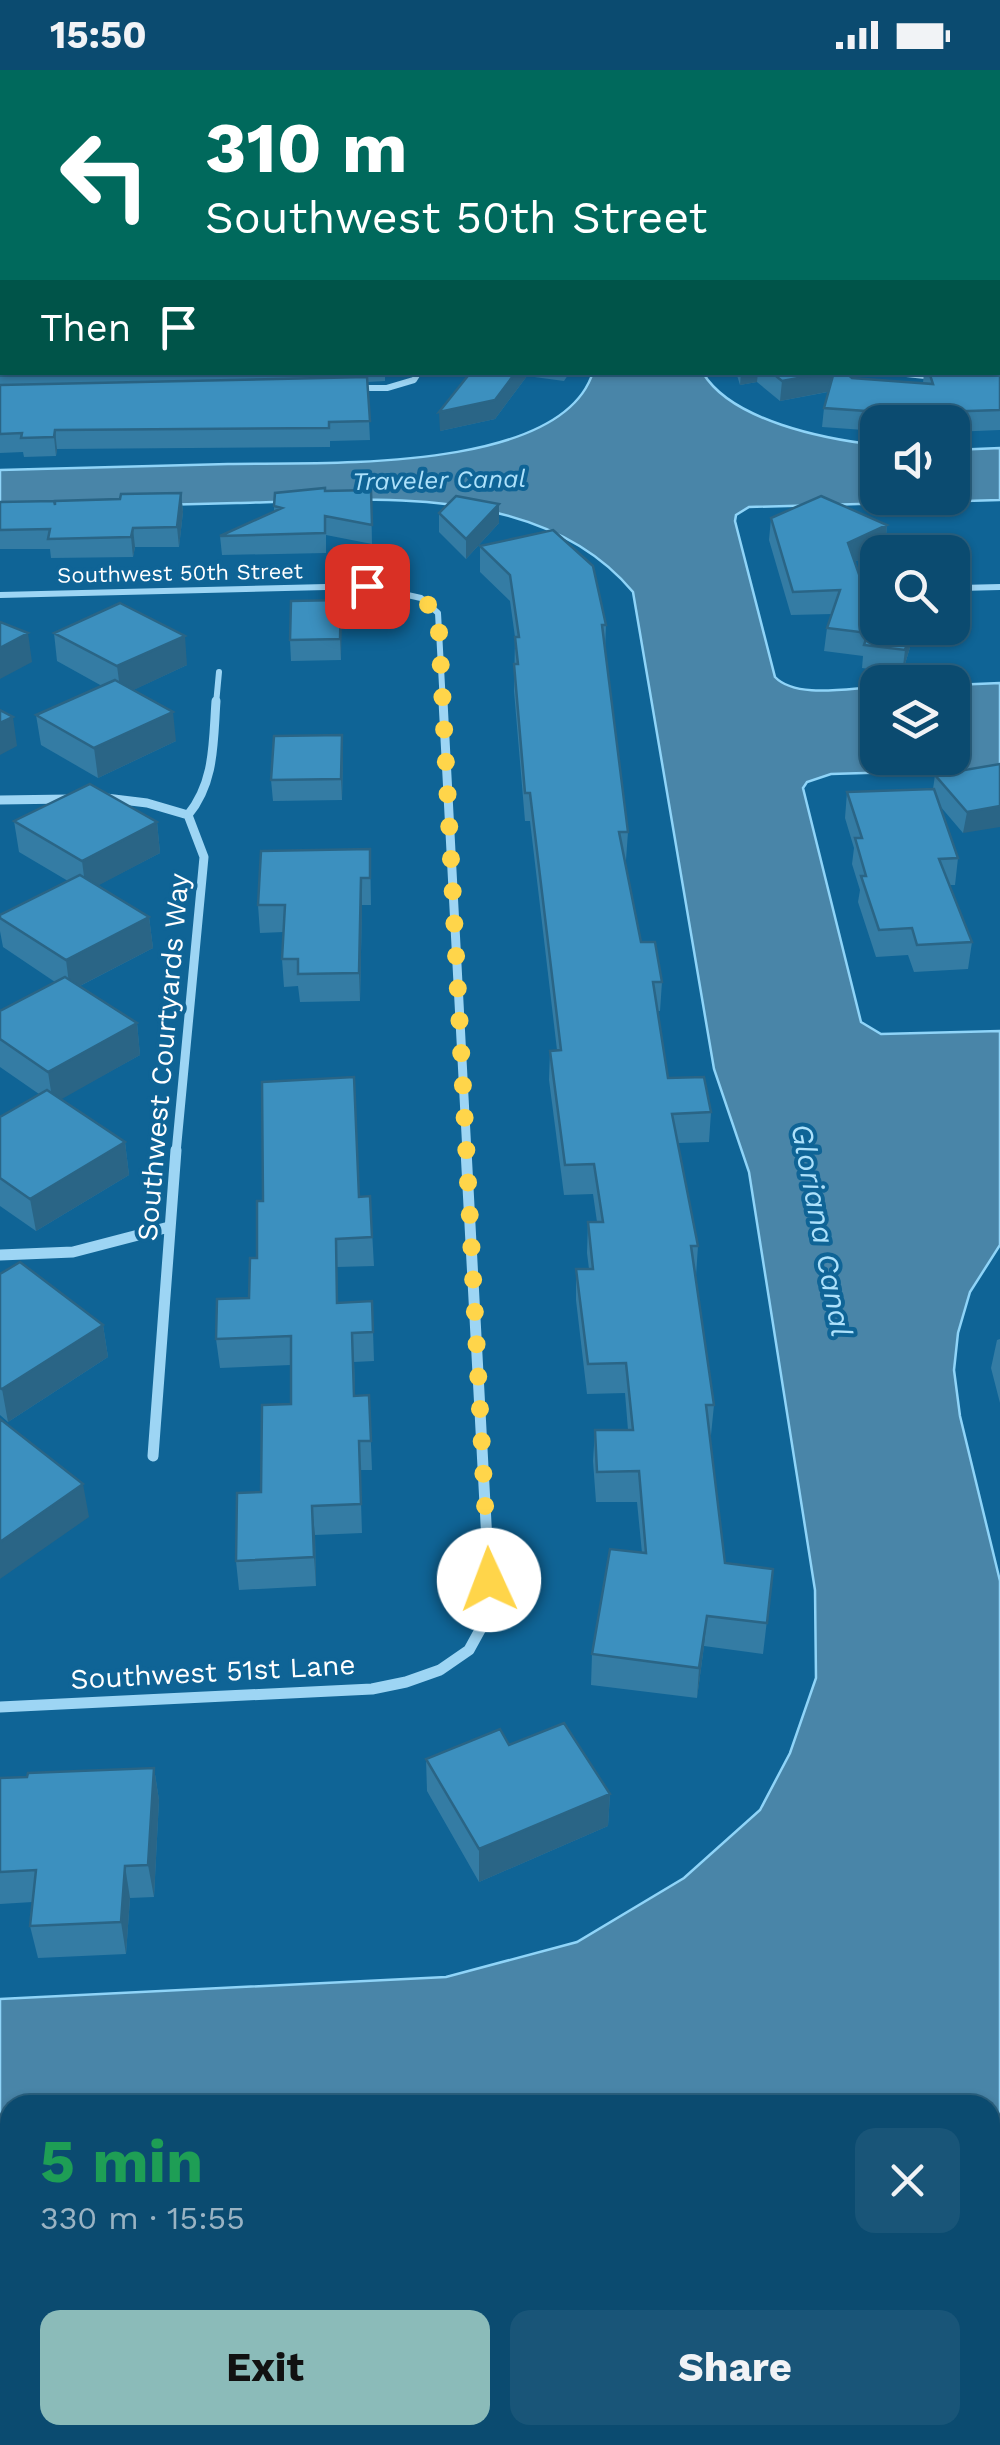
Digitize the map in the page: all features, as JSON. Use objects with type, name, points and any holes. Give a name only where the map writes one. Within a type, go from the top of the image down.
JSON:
[{"type":"street","points":[[900,375],[945,377]]},
{"type":"street","points":[[348,388],[387,388],[416,376]]},
{"type":"street","name":"Southwest 50th Street","points":[[0,596],[367,586],[420,598],[438,613],[489,1580],[486,1622],[465,1654],[427,1678]]},
{"type":"street","points":[[970,588],[1000,587]]},
{"type":"street","points":[[91,798],[147,803],[188,815],[205,794],[210,776],[219,672]]},
{"type":"street","points":[[0,800],[73,798]]},
{"type":"street","name":"Southwest Courtyards Way","points":[[153,1456],[169,1227],[204,856],[188,815]]},
{"type":"street","points":[[0,1255],[73,1252],[169,1227]]},
{"type":"street","name":"Southwest 51st Lane","points":[[0,1707],[372,1690],[427,1678]]},
{"type":"water","points":[[591,375],[705,375],[735,404],[757,415],[807,432],[860,442],[860,504],[749,507],[736,515],[735,521],[775,677],[784,684],[809,690],[860,688],[860,773],[831,774],[807,782],[803,788],[861,1022],[881,1034],[1000,1031],[1000,1245],[970,1292],[958,1333],[954,1370],[960,1416],[1000,1581],[1000,2095],[0,2095],[0,1999],[446,1977],[577,1942],[684,1878],[760,1810],[790,1753],[816,1678],[815,1590],[749,1172],[714,1069],[633,592],[595,556],[550,530],[501,514],[449,504],[341,500],[0,509],[0,470],[317,463],[431,456],[486,446],[535,430],[572,405]]},
{"type":"water","points":[[1000,448],[1000,500],[970,501],[970,449]]},
{"type":"water","points":[[1000,683],[1000,769],[970,770],[970,684]]},
{"type":"building","points":[[469,375],[514,375],[495,400],[439,412]]},
{"type":"building","points":[[775,375],[815,375],[782,381]]},
{"type":"building","points":[[833,375],[933,384],[930,375],[1000,375],[1000,410],[970,411],[970,405],[860,405],[860,411],[824,408]]},
{"type":"building","points":[[367,377],[370,421],[329,422],[329,428],[55,430],[54,437],[21,438],[22,433],[0,434],[0,385]]},
{"type":"building","points":[[325,488],[371,490],[372,525],[325,516],[325,533],[220,536],[282,508],[274,506],[275,493]]},
{"type":"building","points":[[181,493],[177,527],[133,528],[131,537],[48,539],[50,529],[0,530],[0,502],[54,501],[55,505],[55,501],[120,499],[121,494]]},
{"type":"building","points":[[456,496],[499,504],[466,539],[439,513]]},
{"type":"building","points":[[821,496],[887,525],[848,543],[860,577],[860,632],[827,628],[840,590],[793,592],[771,518]]},
{"type":"building","points":[[553,530],[593,566],[606,625],[602,625],[628,832],[619,832],[641,942],[655,942],[662,982],[653,982],[668,1078],[704,1077],[711,1112],[672,1114],[698,1246],[691,1246],[714,1405],[706,1405],[725,1563],[773,1569],[767,1623],[707,1616],[699,1668],[592,1654],[610,1549],[646,1553],[639,1471],[597,1472],[595,1430],[633,1430],[626,1363],[588,1364],[576,1269],[593,1269],[588,1222],[603,1222],[594,1164],[565,1165],[550,1051],[561,1050],[530,793],[525,793],[514,664],[518,664],[515,637],[519,637],[510,575],[480,546]]},
{"type":"building","points":[[341,600],[340,639],[290,640],[291,601]]},
{"type":"building","points":[[120,603],[185,636],[117,666],[54,633]]},
{"type":"building","points":[[0,622],[28,633],[0,648]]},
{"type":"building","points":[[864,645],[907,645],[905,650]]},
{"type":"building","points":[[115,680],[173,712],[94,748],[36,715]]},
{"type":"building","points":[[0,710],[13,717],[0,723]]},
{"type":"building","points":[[342,735],[341,779],[271,780],[274,736]]},
{"type":"building","points":[[1000,764],[1000,806],[967,812],[935,775],[970,775],[970,769]]},
{"type":"building","points":[[90,784],[157,822],[82,861],[14,821]]},
{"type":"building","points":[[934,789],[958,858],[939,859],[972,942],[917,945],[912,928],[879,930],[861,876],[866,876],[855,838],[862,838],[847,792]]},
{"type":"building","points":[[370,849],[370,878],[361,878],[359,973],[298,974],[298,959],[282,959],[285,905],[258,905],[261,851]]},
{"type":"building","points":[[80,875],[149,917],[66,960],[0,918],[0,915]]},
{"type":"building","points":[[65,977],[137,1023],[48,1072],[0,1039],[0,1011]]},
{"type":"building","points":[[354,1077],[359,1197],[370,1196],[372,1237],[336,1239],[337,1303],[372,1301],[373,1332],[352,1333],[354,1396],[369,1395],[371,1441],[359,1441],[361,1504],[312,1506],[314,1557],[236,1561],[237,1493],[261,1492],[262,1405],[291,1404],[291,1336],[216,1339],[217,1299],[249,1298],[250,1258],[257,1258],[257,1201],[263,1201],[262,1082]]},
{"type":"building","points":[[47,1090],[125,1142],[30,1199],[0,1178],[0,1117]]},
{"type":"building","points":[[20,1262],[103,1325],[2,1389],[0,1274]]},
{"type":"building","points":[[0,1419],[83,1484],[0,1542]]},
{"type":"building","points":[[564,1723],[610,1794],[479,1849],[426,1759],[500,1729],[509,1745]]},
{"type":"building","points":[[154,1768],[148,1865],[125,1866],[121,1922],[30,1926],[36,1870],[0,1872],[0,1778],[27,1777],[28,1773]]},
{"type":"route","points":[[367,586],[420,598],[438,613],[489,1580]]},
{"type":"water label","name":"Traveler Canal","points":[[439,480]]},
{"type":"water label","name":"Gloriana Canal","points":[[822,1230]]}]
